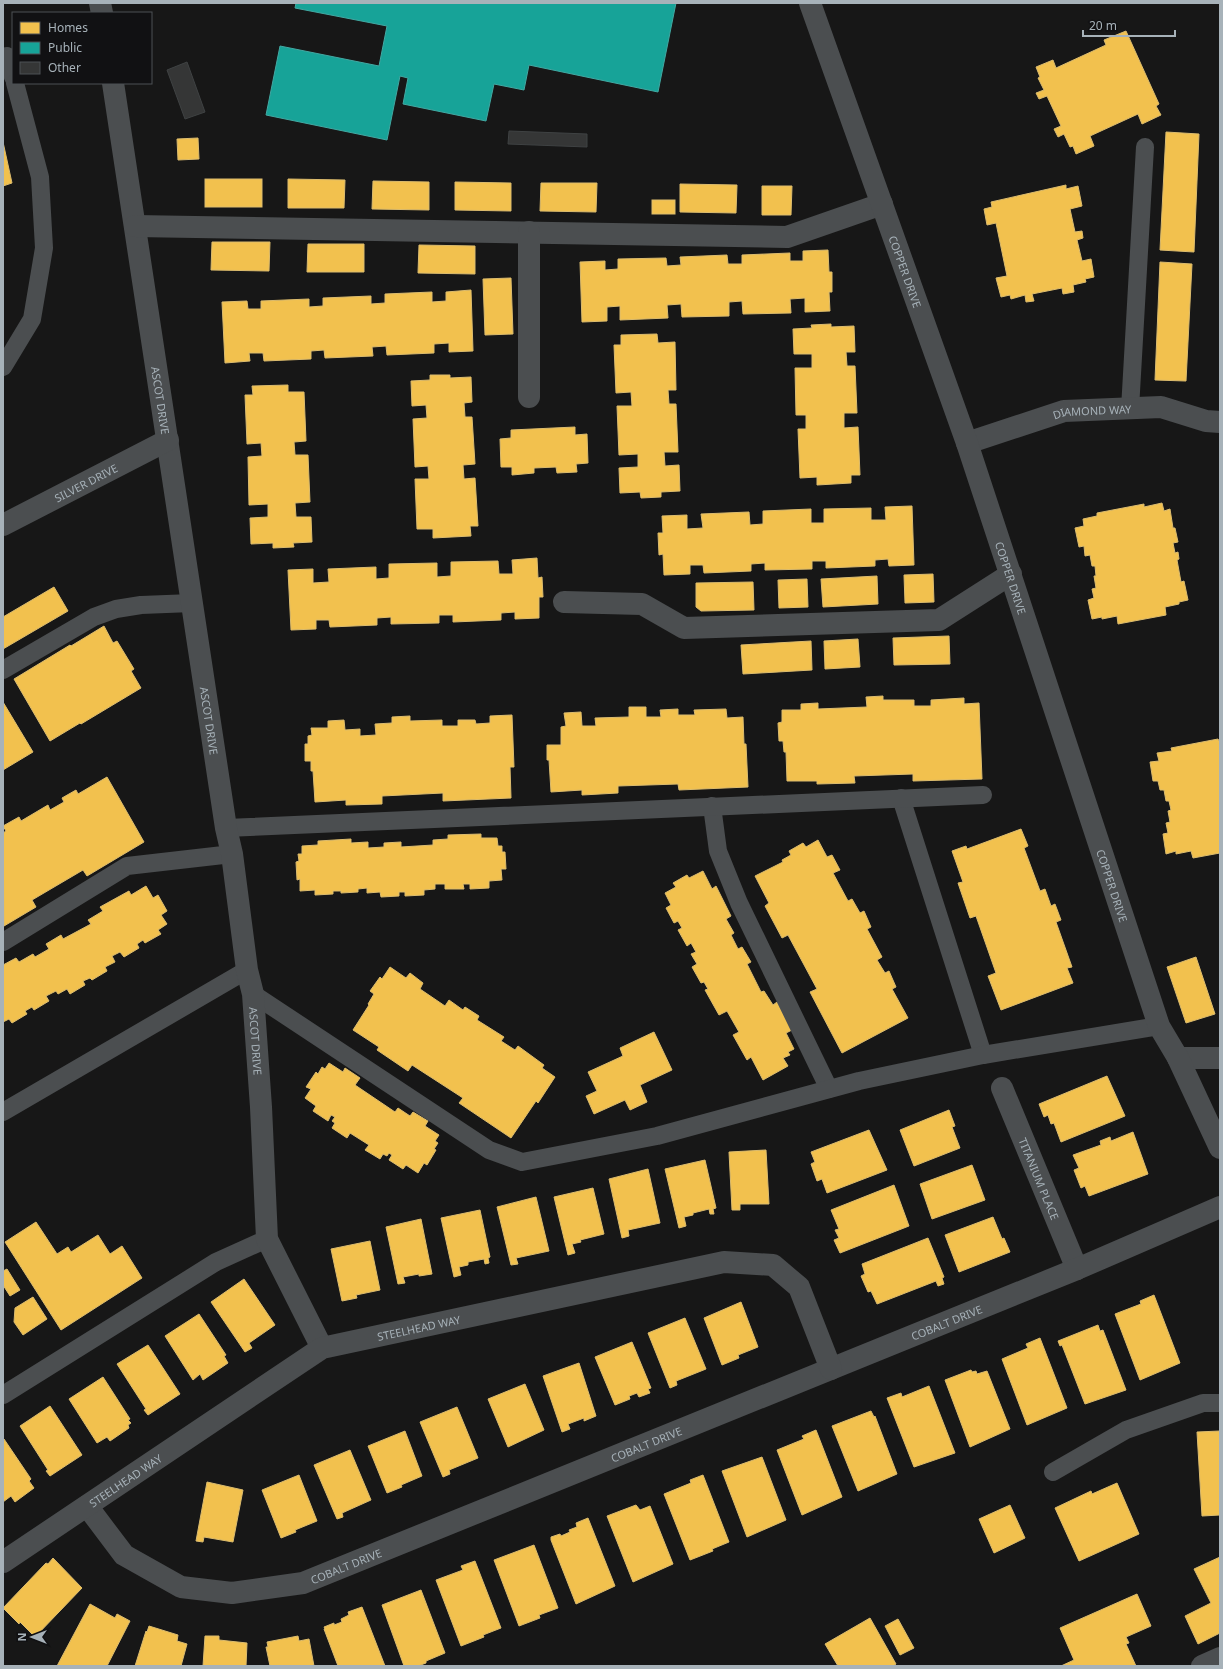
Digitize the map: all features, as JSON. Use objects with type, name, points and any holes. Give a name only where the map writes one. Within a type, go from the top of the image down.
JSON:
[{"type":"street","name":"COPPER DRIVE","points":[[810,3],[967,443],[1159,1026],[1178,1058],[1220,1148]]},
{"type":"street","name":"ASCOT DRIVE","points":[[113,84],[226,828],[232,854],[247,970],[253,994],[267,1239],[322,1348]]},
{"type":"street","points":[[135,226],[787,237],[882,204]]},
{"type":"street","points":[[530,232],[530,397]]},
{"type":"street","name":"DIAMOND WAY","points":[[967,443],[1064,411],[1161,407],[1206,421],[1220,422]]},
{"type":"street","name":"SILVER DRIVE","points":[[3,526],[168,440]]},
{"type":"street","points":[[564,602],[642,604],[684,628],[939,620],[1010,574]]},
{"type":"street","points":[[1178,1058],[1220,1058]]},
{"type":"street","name":"TITANIUM PLACE","points":[[1002,1088],[1077,1269]]},
{"type":"street","name":"COBALT DRIVE","points":[[86,1506],[124,1555],[181,1587],[232,1593],[303,1583],[1077,1269],[1220,1207]]},
{"type":"street","name":"STEELHEAD WAY","points":[[3,1562],[322,1348],[724,1262],[772,1265],[799,1287],[831,1369]]},
{"type":"street","points":[[1202,1666],[1220,1658]]},
{"type":"lane","points":[[4,51],[12,73]]},
{"type":"lane","points":[[3,367],[32,320],[44,248],[40,177],[15,84]]},
{"type":"lane","points":[[1130,409],[1145,147]]},
{"type":"lane","points":[[3,670],[94,617],[116,609],[141,605],[192,603]]},
{"type":"lane","points":[[226,828],[983,795]]},
{"type":"lane","points":[[901,798],[983,1055]]},
{"type":"lane","points":[[712,806],[718,851],[739,903],[829,1090]]},
{"type":"lane","points":[[3,942],[127,866],[232,854]]},
{"type":"lane","points":[[3,1112],[247,970]]},
{"type":"lane","points":[[253,994],[489,1150],[522,1162],[657,1136],[859,1081],[983,1055],[1159,1026]]},
{"type":"lane","points":[[3,1395],[216,1262],[267,1239]]},
{"type":"lane","points":[[1053,1472],[1126,1430],[1203,1403],[1220,1403]]},
{"type":"building: Homes","points":[[1126,31],[1159,104],[1156,106],[1161,115],[1142,124],[1138,114],[1090,136],[1094,146],[1076,154],[1073,146],[1070,147],[1064,134],[1058,137],[1054,129],[1061,126],[1047,96],[1039,99],[1036,93],[1044,90],[1038,78],[1040,77],[1036,67],[1053,60],[1056,68],[1106,45],[1104,40]]},
{"type":"building: Homes","points":[[1166,132],[1199,134],[1194,252],[1160,250]]},
{"type":"building: Homes","points":[[198,138],[199,159],[178,160],[177,139]]},
{"type":"building: Homes","points":[[3,142],[12,183],[3,186]]},
{"type":"building: Homes","points":[[205,179],[262,179],[262,207],[205,207]]},
{"type":"building: Homes","points":[[288,179],[345,180],[344,208],[288,208]]},
{"type":"building: Homes","points":[[373,181],[429,182],[429,210],[372,209]]},
{"type":"building: Homes","points":[[455,182],[511,183],[511,211],[455,210]]},
{"type":"building: Homes","points":[[541,183],[597,183],[596,212],[540,211]]},
{"type":"building: Homes","points":[[680,184],[737,185],[736,213],[680,212]]},
{"type":"building: Homes","points":[[1066,185],[1066,189],[1078,186],[1082,206],[1070,209],[1075,232],[1082,231],[1083,238],[1077,240],[1082,261],[1091,259],[1094,277],[1085,279],[1086,282],[1073,285],[1074,292],[1063,294],[1062,288],[1032,294],[1034,301],[1026,302],[1025,295],[1011,299],[1010,295],[1001,297],[996,278],[1007,276],[996,223],[987,225],[984,209],[992,207],[991,202]]},
{"type":"building: Homes","points":[[762,186],[792,186],[791,215],[762,215]]},
{"type":"building: Homes","points":[[652,200],[675,200],[675,214],[652,214]]},
{"type":"building: Homes","points":[[212,242],[270,242],[269,271],[211,270]]},
{"type":"building: Homes","points":[[308,244],[364,244],[364,272],[307,272]]},
{"type":"building: Homes","points":[[419,245],[475,246],[475,274],[418,273]]},
{"type":"building: Homes","points":[[828,250],[829,272],[832,272],[832,292],[829,292],[830,311],[805,312],[805,298],[790,299],[791,313],[743,314],[742,301],[729,302],[729,316],[682,317],[681,304],[667,305],[668,318],[620,320],[620,306],[607,307],[607,321],[582,322],[580,262],[605,261],[605,270],[618,269],[618,259],[666,258],[667,266],[681,265],[680,257],[727,255],[728,264],[742,264],[742,255],[790,253],[790,261],[803,261],[803,251]]},
{"type":"building: Homes","points":[[1160,262],[1192,264],[1186,381],[1155,380]]},
{"type":"building: Homes","points":[[511,278],[513,334],[485,335],[483,279]]},
{"type":"building: Homes","points":[[471,290],[473,351],[449,352],[449,343],[434,344],[434,353],[387,355],[386,346],[372,347],[373,356],[325,358],[324,350],[311,351],[311,359],[264,361],[263,353],[249,353],[250,361],[225,363],[222,302],[247,301],[248,309],[261,309],[261,301],[309,299],[309,307],[323,306],[323,298],[371,296],[371,304],[385,303],[385,294],[432,292],[432,302],[446,301],[446,292]]},
{"type":"building: Homes","points":[[831,324],[831,327],[854,326],[855,352],[846,352],[847,366],[855,366],[857,413],[844,413],[844,428],[858,427],[860,475],[851,475],[851,483],[817,485],[817,477],[800,478],[798,429],[806,429],[806,415],[796,415],[795,368],[812,368],[812,354],[794,354],[793,329],[812,328],[811,325]]},
{"type":"building: Homes","points":[[657,334],[658,343],[675,342],[676,390],[668,390],[669,404],[676,404],[678,452],[664,452],[665,466],[679,465],[680,491],[661,492],[661,497],[641,498],[640,492],[620,493],[619,468],[638,467],[638,454],[619,455],[617,406],[632,406],[631,392],[616,393],[614,345],[621,345],[621,335]]},
{"type":"building: Homes","points":[[430,375],[450,375],[450,378],[471,377],[472,402],[464,403],[465,417],[472,417],[475,464],[463,465],[464,479],[475,478],[478,526],[470,526],[471,536],[433,538],[433,529],[417,529],[415,479],[429,479],[428,466],[415,467],[413,419],[427,418],[426,405],[412,406],[411,381],[430,380]]},
{"type":"building: Homes","points":[[288,385],[288,392],[304,392],[306,441],[294,442],[295,455],[308,455],[310,502],[295,503],[296,517],[311,517],[312,542],[293,543],[294,547],[273,548],[273,543],[251,544],[250,518],[268,517],[268,504],[249,505],[248,457],[262,456],[261,443],[247,444],[245,395],[253,395],[252,386]]},
{"type":"building: Homes","points":[[575,427],[575,435],[587,434],[588,463],[576,464],[577,472],[557,473],[556,467],[534,468],[534,473],[512,475],[512,467],[501,467],[500,439],[511,438],[511,430]]},
{"type":"building: Homes","points":[[1162,503],[1164,511],[1170,509],[1173,528],[1175,528],[1178,542],[1173,543],[1175,553],[1178,552],[1179,559],[1177,560],[1181,582],[1184,581],[1188,600],[1179,602],[1179,604],[1165,607],[1166,615],[1118,624],[1117,616],[1092,619],[1088,600],[1094,598],[1092,589],[1096,588],[1094,576],[1096,576],[1095,566],[1092,566],[1090,555],[1085,556],[1084,546],[1079,547],[1075,528],[1084,526],[1083,519],[1097,516],[1097,513],[1144,504],[1144,507]]},
{"type":"building: Homes","points":[[912,506],[914,565],[889,566],[888,559],[875,560],[875,566],[826,568],[826,561],[812,561],[812,569],[765,570],[765,563],[751,564],[751,571],[704,573],[703,565],[690,565],[690,574],[664,575],[663,554],[659,555],[658,533],[663,533],[662,516],[687,515],[687,529],[703,528],[701,514],[749,512],[750,525],[763,524],[763,511],[811,509],[811,523],[824,523],[824,509],[871,508],[871,520],[886,520],[885,507]]},
{"type":"building: Homes","points":[[537,558],[538,578],[542,577],[543,597],[539,597],[539,618],[515,619],[515,612],[501,613],[501,620],[453,622],[453,615],[439,615],[439,623],[391,624],[391,617],[377,618],[377,625],[330,627],[329,620],[316,620],[316,629],[291,630],[288,570],[313,569],[313,583],[329,582],[328,569],[376,567],[376,579],[389,578],[389,564],[437,563],[437,577],[451,576],[451,562],[498,561],[499,574],[513,574],[512,560]]},
{"type":"building: Homes","points":[[933,574],[934,602],[905,603],[904,575]]},
{"type":"building: Homes","points":[[877,576],[878,604],[823,607],[821,579]]},
{"type":"building: Homes","points":[[807,579],[808,607],[779,608],[778,580]]},
{"type":"building: Homes","points":[[753,582],[754,610],[701,611],[696,607],[696,583]]},
{"type":"building: Homes","points":[[54,587],[68,611],[3,649],[3,617]]},
{"type":"building: Homes","points":[[104,626],[113,643],[117,641],[134,669],[131,671],[141,688],[50,741],[14,679]]},
{"type":"building: Homes","points":[[949,636],[950,664],[894,665],[893,638]]},
{"type":"building: Homes","points":[[858,639],[860,667],[825,669],[824,641]]},
{"type":"building: Homes","points":[[811,641],[812,670],[743,674],[741,645]]},
{"type":"building: Homes","points":[[883,696],[883,700],[914,700],[914,706],[931,706],[931,700],[964,698],[964,704],[979,703],[982,779],[913,781],[913,774],[854,776],[855,783],[817,784],[817,781],[787,781],[786,752],[784,752],[783,741],[779,741],[778,723],[782,722],[782,710],[801,710],[801,704],[818,703],[818,709],[867,707],[866,697]]},
{"type":"building: Homes","points":[[3,702],[33,752],[3,770]]},
{"type":"building: Homes","points":[[629,707],[646,707],[646,717],[661,717],[660,710],[678,709],[678,715],[695,715],[694,710],[726,709],[727,718],[743,717],[748,787],[679,790],[678,784],[618,786],[618,793],[582,795],[582,790],[551,792],[549,760],[547,760],[547,745],[561,745],[561,727],[566,726],[564,713],[581,712],[582,726],[596,726],[595,718],[629,717]]},
{"type":"building: Homes","points":[[512,715],[514,767],[510,767],[511,798],[443,801],[443,793],[382,796],[382,804],[346,805],[346,800],[315,802],[311,761],[305,761],[305,744],[308,744],[308,736],[312,735],[311,728],[328,728],[328,721],[344,720],[345,730],[360,729],[360,736],[376,735],[375,724],[392,723],[392,717],[410,716],[410,721],[442,720],[442,726],[458,726],[458,720],[475,720],[476,724],[490,723],[490,716]]},
{"type":"building: Homes","points":[[1218,739],[1220,741],[1220,853],[1193,858],[1191,851],[1176,854],[1176,851],[1166,854],[1163,834],[1168,833],[1166,823],[1170,822],[1168,811],[1171,810],[1169,801],[1166,801],[1164,790],[1160,790],[1158,781],[1153,781],[1150,762],[1159,761],[1157,753],[1172,751],[1171,748]]},
{"type":"building: Homes","points":[[107,777],[144,842],[87,876],[83,870],[32,900],[36,907],[4,926],[3,833],[6,831],[3,826],[19,817],[21,821],[48,805],[50,810],[64,802],[62,798],[76,790],[78,794]]},
{"type":"building: Homes","points":[[1021,829],[1028,846],[1024,848],[1040,891],[1045,889],[1051,906],[1055,904],[1061,920],[1056,922],[1072,967],[1067,968],[1073,983],[1001,1010],[988,976],[996,973],[976,916],[970,918],[958,883],[963,882],[952,851],[966,846],[967,849]]},
{"type":"building: Homes","points":[[481,834],[481,838],[497,838],[498,846],[502,846],[502,852],[505,852],[506,869],[501,869],[502,880],[489,881],[489,888],[470,889],[470,884],[463,884],[464,889],[445,889],[445,884],[435,884],[435,889],[424,890],[424,895],[405,896],[405,892],[399,892],[399,896],[381,897],[380,892],[367,893],[367,888],[358,889],[358,892],[341,893],[341,891],[333,891],[333,894],[315,895],[315,890],[300,891],[300,879],[297,880],[296,862],[299,861],[298,854],[302,854],[302,846],[318,845],[318,841],[351,839],[351,843],[368,842],[368,848],[384,847],[384,843],[401,842],[401,847],[433,845],[433,840],[448,839],[448,835]]},
{"type":"building: Homes","points":[[818,840],[827,857],[832,855],[840,870],[833,873],[848,901],[852,899],[860,913],[864,911],[871,927],[867,929],[882,957],[877,960],[885,973],[889,971],[896,987],[892,989],[908,1018],[842,1053],[810,992],[817,989],[788,935],[782,938],[765,906],[769,903],[755,876],[783,862],[782,860],[791,855],[789,851],[803,843],[806,847]]},
{"type":"building: Homes","points":[[703,871],[712,889],[716,886],[731,916],[726,919],[734,933],[731,935],[738,949],[742,947],[751,962],[747,964],[761,992],[764,991],[773,1005],[777,1002],[792,1030],[786,1033],[794,1049],[788,1052],[790,1055],[783,1058],[788,1066],[763,1080],[751,1057],[747,1060],[733,1035],[739,1032],[727,1011],[719,1015],[705,990],[708,989],[704,982],[701,983],[692,967],[697,964],[691,954],[696,952],[691,943],[687,946],[678,930],[682,928],[678,921],[674,923],[666,908],[671,905],[665,893],[676,887],[673,883],[687,875],[689,878]]},
{"type":"building: Homes","points":[[146,886],[153,898],[158,895],[167,911],[161,915],[167,924],[158,930],[161,934],[145,943],[143,940],[137,944],[139,948],[124,957],[120,952],[112,956],[115,962],[105,967],[107,971],[92,980],[90,978],[83,981],[85,985],[70,994],[67,989],[58,994],[56,991],[46,996],[49,1001],[34,1010],[32,1007],[25,1011],[27,1014],[12,1023],[9,1019],[3,1022],[3,965],[16,958],[19,962],[33,954],[35,957],[49,949],[46,944],[61,935],[63,939],[91,924],[88,920],[103,911],[100,907],[129,891],[131,895]]},
{"type":"building: Homes","points":[[1196,957],[1215,1014],[1186,1023],[1167,967]]},
{"type":"building: Homes","points":[[390,967],[406,978],[410,973],[423,983],[420,989],[445,1006],[449,1000],[463,1010],[465,1007],[479,1016],[477,1020],[504,1037],[501,1041],[515,1050],[518,1046],[544,1065],[542,1068],[555,1077],[538,1103],[536,1101],[511,1138],[459,1103],[463,1098],[412,1065],[408,1071],[377,1050],[379,1047],[353,1030],[369,1005],[368,1004],[374,994],[370,991],[380,977],[382,979]]},
{"type":"building: Homes","points":[[654,1032],[672,1070],[640,1085],[647,1102],[630,1110],[625,1100],[594,1114],[586,1096],[597,1091],[588,1072],[623,1056],[620,1048]]},
{"type":"building: Homes","points":[[329,1063],[343,1072],[345,1068],[360,1078],[355,1085],[395,1112],[398,1108],[410,1116],[413,1112],[428,1121],[425,1126],[439,1135],[435,1141],[438,1143],[434,1149],[436,1150],[427,1165],[424,1163],[418,1173],[406,1165],[403,1169],[389,1160],[392,1155],[389,1153],[387,1156],[383,1154],[380,1159],[365,1150],[369,1145],[350,1133],[347,1138],[332,1128],[335,1123],[332,1121],[335,1117],[331,1115],[328,1121],[313,1111],[316,1106],[305,1098],[311,1089],[306,1087],[316,1072],[318,1074],[322,1067],[325,1069]]},
{"type":"building: Homes","points":[[1107,1076],[1125,1116],[1061,1142],[1054,1123],[1051,1124],[1048,1115],[1044,1117],[1039,1104]]},
{"type":"building: Homes","points":[[949,1110],[955,1126],[952,1127],[960,1148],[914,1166],[900,1130]]},
{"type":"building: Homes","points":[[869,1130],[887,1170],[827,1193],[822,1179],[817,1181],[811,1164],[815,1162],[811,1152]]},
{"type":"building: Homes","points":[[1133,1132],[1148,1174],[1089,1196],[1085,1186],[1081,1188],[1074,1170],[1079,1168],[1073,1155],[1101,1145],[1100,1141],[1110,1137],[1111,1141]]},
{"type":"building: Homes","points":[[766,1150],[769,1204],[740,1204],[740,1210],[732,1210],[729,1152]]},
{"type":"building: Homes","points":[[705,1160],[716,1208],[713,1209],[714,1214],[710,1214],[709,1209],[693,1213],[693,1215],[684,1217],[686,1226],[679,1228],[665,1169]]},
{"type":"building: Homes","points":[[972,1165],[985,1200],[932,1219],[920,1184]]},
{"type":"building: Homes","points":[[648,1169],[660,1223],[628,1230],[629,1236],[622,1238],[609,1179]]},
{"type":"building: Homes","points":[[894,1185],[909,1226],[840,1253],[834,1240],[839,1238],[835,1230],[839,1229],[831,1210]]},
{"type":"building: Homes","points":[[593,1188],[604,1234],[580,1240],[581,1242],[572,1244],[575,1253],[568,1255],[554,1197]]},
{"type":"building: Homes","points":[[536,1197],[549,1251],[516,1258],[518,1264],[511,1265],[497,1207]]},
{"type":"building: Homes","points":[[480,1210],[490,1257],[488,1258],[489,1263],[485,1264],[484,1259],[468,1262],[468,1265],[459,1267],[461,1275],[454,1277],[441,1218]]},
{"type":"building: Homes","points":[[993,1217],[1002,1239],[1004,1238],[1010,1252],[959,1272],[945,1235]]},
{"type":"building: Homes","points":[[421,1219],[432,1274],[419,1276],[419,1274],[403,1277],[405,1283],[398,1284],[386,1227]]},
{"type":"building: Homes","points":[[36,1222],[57,1254],[68,1247],[71,1252],[98,1235],[110,1254],[122,1246],[142,1278],[61,1330],[5,1242]]},
{"type":"building: Homes","points":[[928,1238],[944,1277],[942,1278],[944,1284],[938,1286],[936,1281],[877,1304],[871,1291],[868,1292],[861,1276],[865,1274],[862,1264]]},
{"type":"building: Homes","points":[[370,1241],[380,1290],[356,1295],[357,1298],[342,1301],[331,1249]]},
{"type":"building: Homes","points":[[7,1269],[20,1290],[10,1296],[3,1285],[3,1271]]},
{"type":"building: Homes","points":[[244,1279],[275,1325],[249,1343],[252,1348],[245,1352],[211,1302]]},
{"type":"building: Homes","points":[[1154,1295],[1180,1363],[1140,1380],[1115,1314],[1141,1304],[1140,1301]]},
{"type":"building: Homes","points":[[33,1297],[47,1319],[23,1335],[14,1322],[15,1308]]},
{"type":"building: Homes","points":[[741,1302],[758,1347],[738,1355],[739,1358],[722,1365],[704,1318]]},
{"type":"building: Homes","points":[[199,1314],[226,1355],[224,1356],[228,1363],[203,1380],[200,1374],[193,1380],[165,1336]]},
{"type":"building: Homes","points":[[685,1318],[706,1369],[676,1381],[677,1385],[670,1388],[648,1333]]},
{"type":"building: Homes","points":[[1098,1325],[1100,1331],[1103,1330],[1126,1390],[1085,1404],[1062,1345],[1060,1346],[1058,1341]]},
{"type":"building: Homes","points":[[1040,1338],[1067,1408],[1027,1425],[1002,1359],[1028,1348],[1026,1344]]},
{"type":"building: Homes","points":[[632,1342],[651,1388],[648,1389],[650,1393],[639,1397],[637,1393],[629,1396],[630,1399],[615,1405],[595,1357]]},
{"type":"building: Homes","points":[[148,1345],[180,1394],[148,1415],[144,1410],[146,1409],[117,1364]]},
{"type":"building: Homes","points":[[579,1363],[596,1416],[584,1421],[584,1418],[568,1424],[570,1429],[562,1432],[543,1376]]},
{"type":"building: Homes","points":[[971,1370],[972,1372],[976,1371],[977,1374],[987,1371],[1010,1429],[970,1447],[945,1380]]},
{"type":"building: Homes","points":[[103,1377],[130,1419],[128,1420],[131,1423],[128,1425],[129,1428],[110,1441],[107,1437],[97,1443],[69,1399]]},
{"type":"building: Homes","points":[[525,1384],[544,1430],[508,1447],[488,1399]]},
{"type":"building: Homes","points":[[929,1386],[955,1453],[914,1467],[887,1398],[901,1393],[902,1397]]},
{"type":"building: Homes","points":[[50,1406],[82,1455],[50,1476],[46,1471],[48,1470],[20,1426]]},
{"type":"building: Homes","points":[[457,1407],[478,1458],[449,1470],[450,1474],[443,1477],[420,1422]]},
{"type":"building: Homes","points":[[871,1411],[874,1417],[875,1416],[897,1474],[858,1491],[832,1426]]},
{"type":"building: Homes","points":[[816,1430],[842,1497],[802,1515],[777,1450],[804,1439],[802,1436]]},
{"type":"building: Homes","points":[[405,1431],[422,1476],[387,1493],[368,1446]]},
{"type":"building: Homes","points":[[1220,1431],[1220,1515],[1202,1516],[1197,1432]]},
{"type":"building: Homes","points":[[4,1439],[31,1479],[29,1481],[34,1488],[15,1502],[11,1496],[3,1502]]},
{"type":"building: Homes","points":[[350,1450],[371,1500],[342,1513],[343,1517],[337,1519],[314,1465]]},
{"type":"building: Homes","points":[[762,1457],[786,1520],[747,1537],[722,1471]]},
{"type":"building: Homes","points":[[299,1475],[317,1521],[295,1530],[296,1532],[281,1538],[262,1490]]},
{"type":"building: Homes","points":[[703,1475],[729,1542],[712,1549],[713,1551],[690,1560],[664,1494],[691,1483],[690,1480]]},
{"type":"building: Homes","points":[[207,1482],[243,1490],[233,1542],[204,1537],[203,1542],[196,1541]]},
{"type":"building: Homes","points":[[1117,1483],[1139,1534],[1079,1561],[1055,1508],[1091,1491],[1092,1494]]},
{"type":"building: Homes","points":[[636,1505],[640,1510],[650,1506],[673,1564],[633,1582],[607,1516]]},
{"type":"building: Homes","points":[[1010,1505],[1025,1538],[994,1553],[979,1519]]},
{"type":"building: Homes","points":[[588,1518],[615,1586],[576,1604],[551,1537],[560,1534],[561,1536],[570,1532],[569,1530],[577,1527],[576,1523]]},
{"type":"building: Homes","points":[[534,1545],[558,1608],[539,1615],[540,1618],[519,1626],[494,1560]]},
{"type":"building: Homes","points":[[1220,1557],[1220,1633],[1198,1644],[1185,1616],[1211,1603],[1194,1569]]},
{"type":"building: Homes","points":[[53,1558],[82,1588],[35,1637],[3,1608],[46,1563],[48,1564]]},
{"type":"building: Homes","points":[[475,1561],[501,1628],[483,1635],[484,1637],[461,1646],[436,1580],[463,1570],[461,1566]]},
{"type":"building: Homes","points":[[421,1590],[445,1653],[418,1666],[404,1666],[382,1605]]},
{"type":"building: Homes","points":[[1137,1594],[1151,1626],[1126,1637],[1129,1643],[1126,1644],[1136,1666],[1061,1666],[1074,1660],[1060,1628]]},
{"type":"building: Homes","points":[[90,1604],[115,1618],[117,1614],[130,1621],[107,1666],[57,1666]]},
{"type":"building: Homes","points":[[362,1607],[385,1666],[338,1666],[324,1627],[342,1622],[341,1619],[349,1615],[348,1612]]},
{"type":"building: Homes","points":[[870,1618],[896,1664],[893,1666],[838,1666],[825,1644]]},
{"type":"building: Homes","points":[[898,1619],[914,1648],[900,1655],[885,1626]]},
{"type":"building: Homes","points":[[149,1626],[178,1635],[177,1641],[187,1644],[181,1666],[135,1666]]},
{"type":"building: Homes","points":[[205,1636],[219,1636],[219,1640],[247,1643],[246,1666],[203,1666]]},
{"type":"building: Homes","points":[[298,1636],[299,1641],[309,1639],[314,1666],[270,1666],[266,1647],[268,1647],[267,1642]]},
{"type":"building: Public","points":[[296,3],[676,3],[658,92],[529,65],[524,90],[494,84],[486,121],[403,104],[408,78],[400,76],[387,140],[266,115],[280,46],[379,66],[387,26],[295,8]]},
{"type":"building: Other","points":[[187,62],[205,112],[185,119],[167,70]]},
{"type":"building: Other","points":[[509,131],[587,134],[587,147],[508,144]]}]
